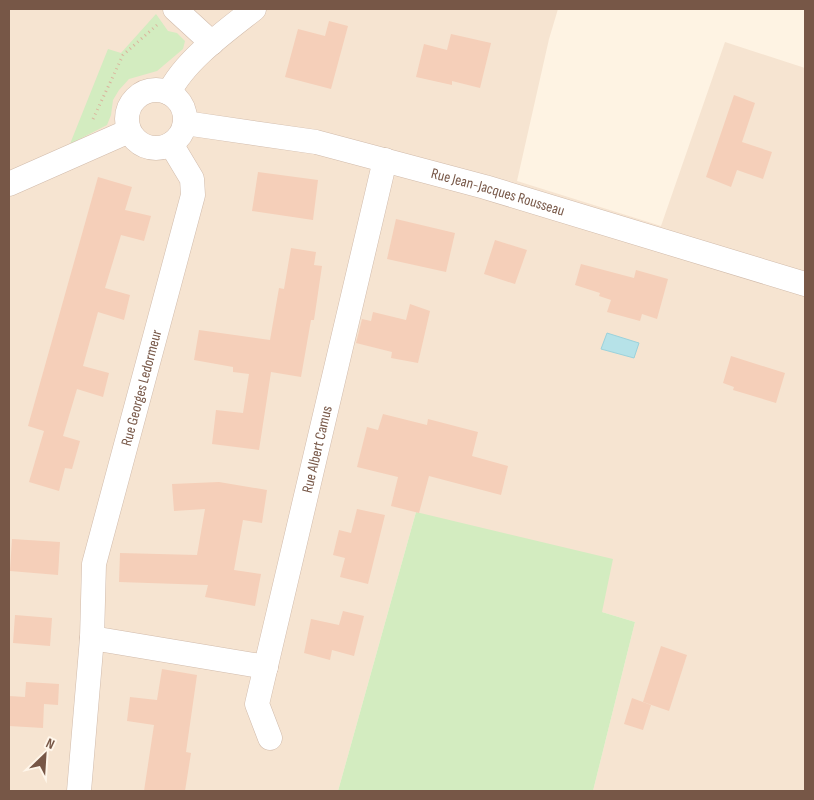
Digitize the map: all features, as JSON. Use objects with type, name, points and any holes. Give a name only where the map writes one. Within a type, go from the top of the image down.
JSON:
[{"type":"street","points":[[169,93],[175,80],[212,43],[254,9]]},
{"type":"street","points":[[169,14],[212,43]]},
{"type":"street","points":[[161,90],[176,98],[182,106],[185,123],[182,131],[171,144],[162,147],[152,147],[143,145],[129,131],[127,113],[136,97],[143,92],[161,90]]},
{"type":"street","name":"Rue Jean-Jacques Rousseau","points":[[185,123],[316,142],[485,187],[805,284]]},
{"type":"street","points":[[9,184],[129,131]]},
{"type":"street","name":"Rue Georges Ledormeur","points":[[79,791],[92,638],[94,564],[192,195],[192,179],[171,144]]},
{"type":"street","name":"Rue Albert Camus","points":[[270,738],[258,704],[385,160]]},
{"type":"street","points":[[92,638],[266,667]]},
{"type":"path","points":[[77,153],[123,55],[169,14]]},
{"type":"shaded area","points":[[9,9],[558,9],[549,39],[517,181],[661,226],[725,42],[805,68],[805,791],[593,791],[635,622],[602,612],[416,512],[338,791],[9,791]]},
{"type":"green space","points":[[156,14],[168,31],[177,33],[185,41],[183,49],[157,71],[129,79],[113,100],[111,115],[107,125],[70,144],[108,49],[121,53]]},
{"type":"green space","points":[[416,512],[613,559],[602,612],[635,622],[593,791],[338,791]]},
{"type":"water","points":[[607,333],[639,343],[634,358],[601,349]]},
{"type":"building","points":[[329,21],[348,26],[331,89],[285,77],[298,29],[325,36]]},
{"type":"building","points":[[451,34],[491,43],[480,88],[452,81],[452,85],[416,77],[424,44],[447,50]]},
{"type":"building","points":[[734,95],[755,103],[742,142],[772,152],[763,179],[737,170],[731,187],[706,177]]},
{"type":"building","points":[[258,172],[318,180],[313,220],[252,211]]},
{"type":"building","points":[[98,177],[132,187],[125,210],[151,216],[144,241],[121,235],[105,288],[130,295],[124,320],[98,312],[83,366],[109,373],[103,397],[77,389],[63,436],[80,441],[72,469],[65,468],[59,491],[29,482],[44,431],[28,426]]},
{"type":"building","points":[[396,219],[455,233],[446,272],[387,259]]},
{"type":"building","points":[[495,240],[527,250],[515,284],[484,274]]},
{"type":"building","points":[[291,248],[316,252],[314,265],[322,266],[314,320],[311,320],[301,377],[271,372],[259,450],[212,444],[216,410],[243,413],[249,374],[233,372],[233,367],[194,360],[199,330],[270,340],[279,288],[284,289]]},
{"type":"building","points":[[581,264],[634,278],[636,270],[668,279],[657,319],[642,314],[640,321],[607,312],[611,300],[599,296],[600,293],[575,285]]},
{"type":"building","points":[[410,304],[430,311],[418,363],[391,358],[392,352],[356,343],[362,319],[371,321],[373,312],[406,320]]},
{"type":"building","points":[[731,356],[785,373],[776,403],[733,390],[734,387],[723,383]]},
{"type":"building","points":[[383,414],[427,425],[428,419],[478,432],[472,456],[508,466],[501,495],[429,476],[419,513],[391,506],[398,477],[357,467],[367,427],[378,430]]},
{"type":"building","points":[[219,482],[267,490],[262,523],[243,520],[234,570],[261,574],[255,606],[205,597],[208,585],[119,582],[120,553],[197,555],[205,509],[174,511],[172,484]]},
{"type":"building","points":[[357,509],[385,515],[368,584],[340,577],[345,558],[333,555],[339,530],[351,533]]},
{"type":"building","points":[[12,539],[60,542],[58,575],[10,571]]},
{"type":"building","points":[[343,611],[364,616],[354,656],[332,650],[330,660],[304,653],[311,619],[339,625]]},
{"type":"building","points":[[15,615],[52,618],[50,646],[13,643]]},
{"type":"building","points":[[661,646],[687,655],[669,711],[643,702]]},
{"type":"building","points":[[162,669],[197,675],[186,752],[191,753],[185,791],[144,791],[154,725],[127,721],[130,697],[157,700]]},
{"type":"building","points":[[26,682],[59,684],[58,705],[44,704],[43,728],[9,726],[9,696],[25,697]]},
{"type":"building","points":[[632,698],[651,705],[643,730],[624,724]]}]
